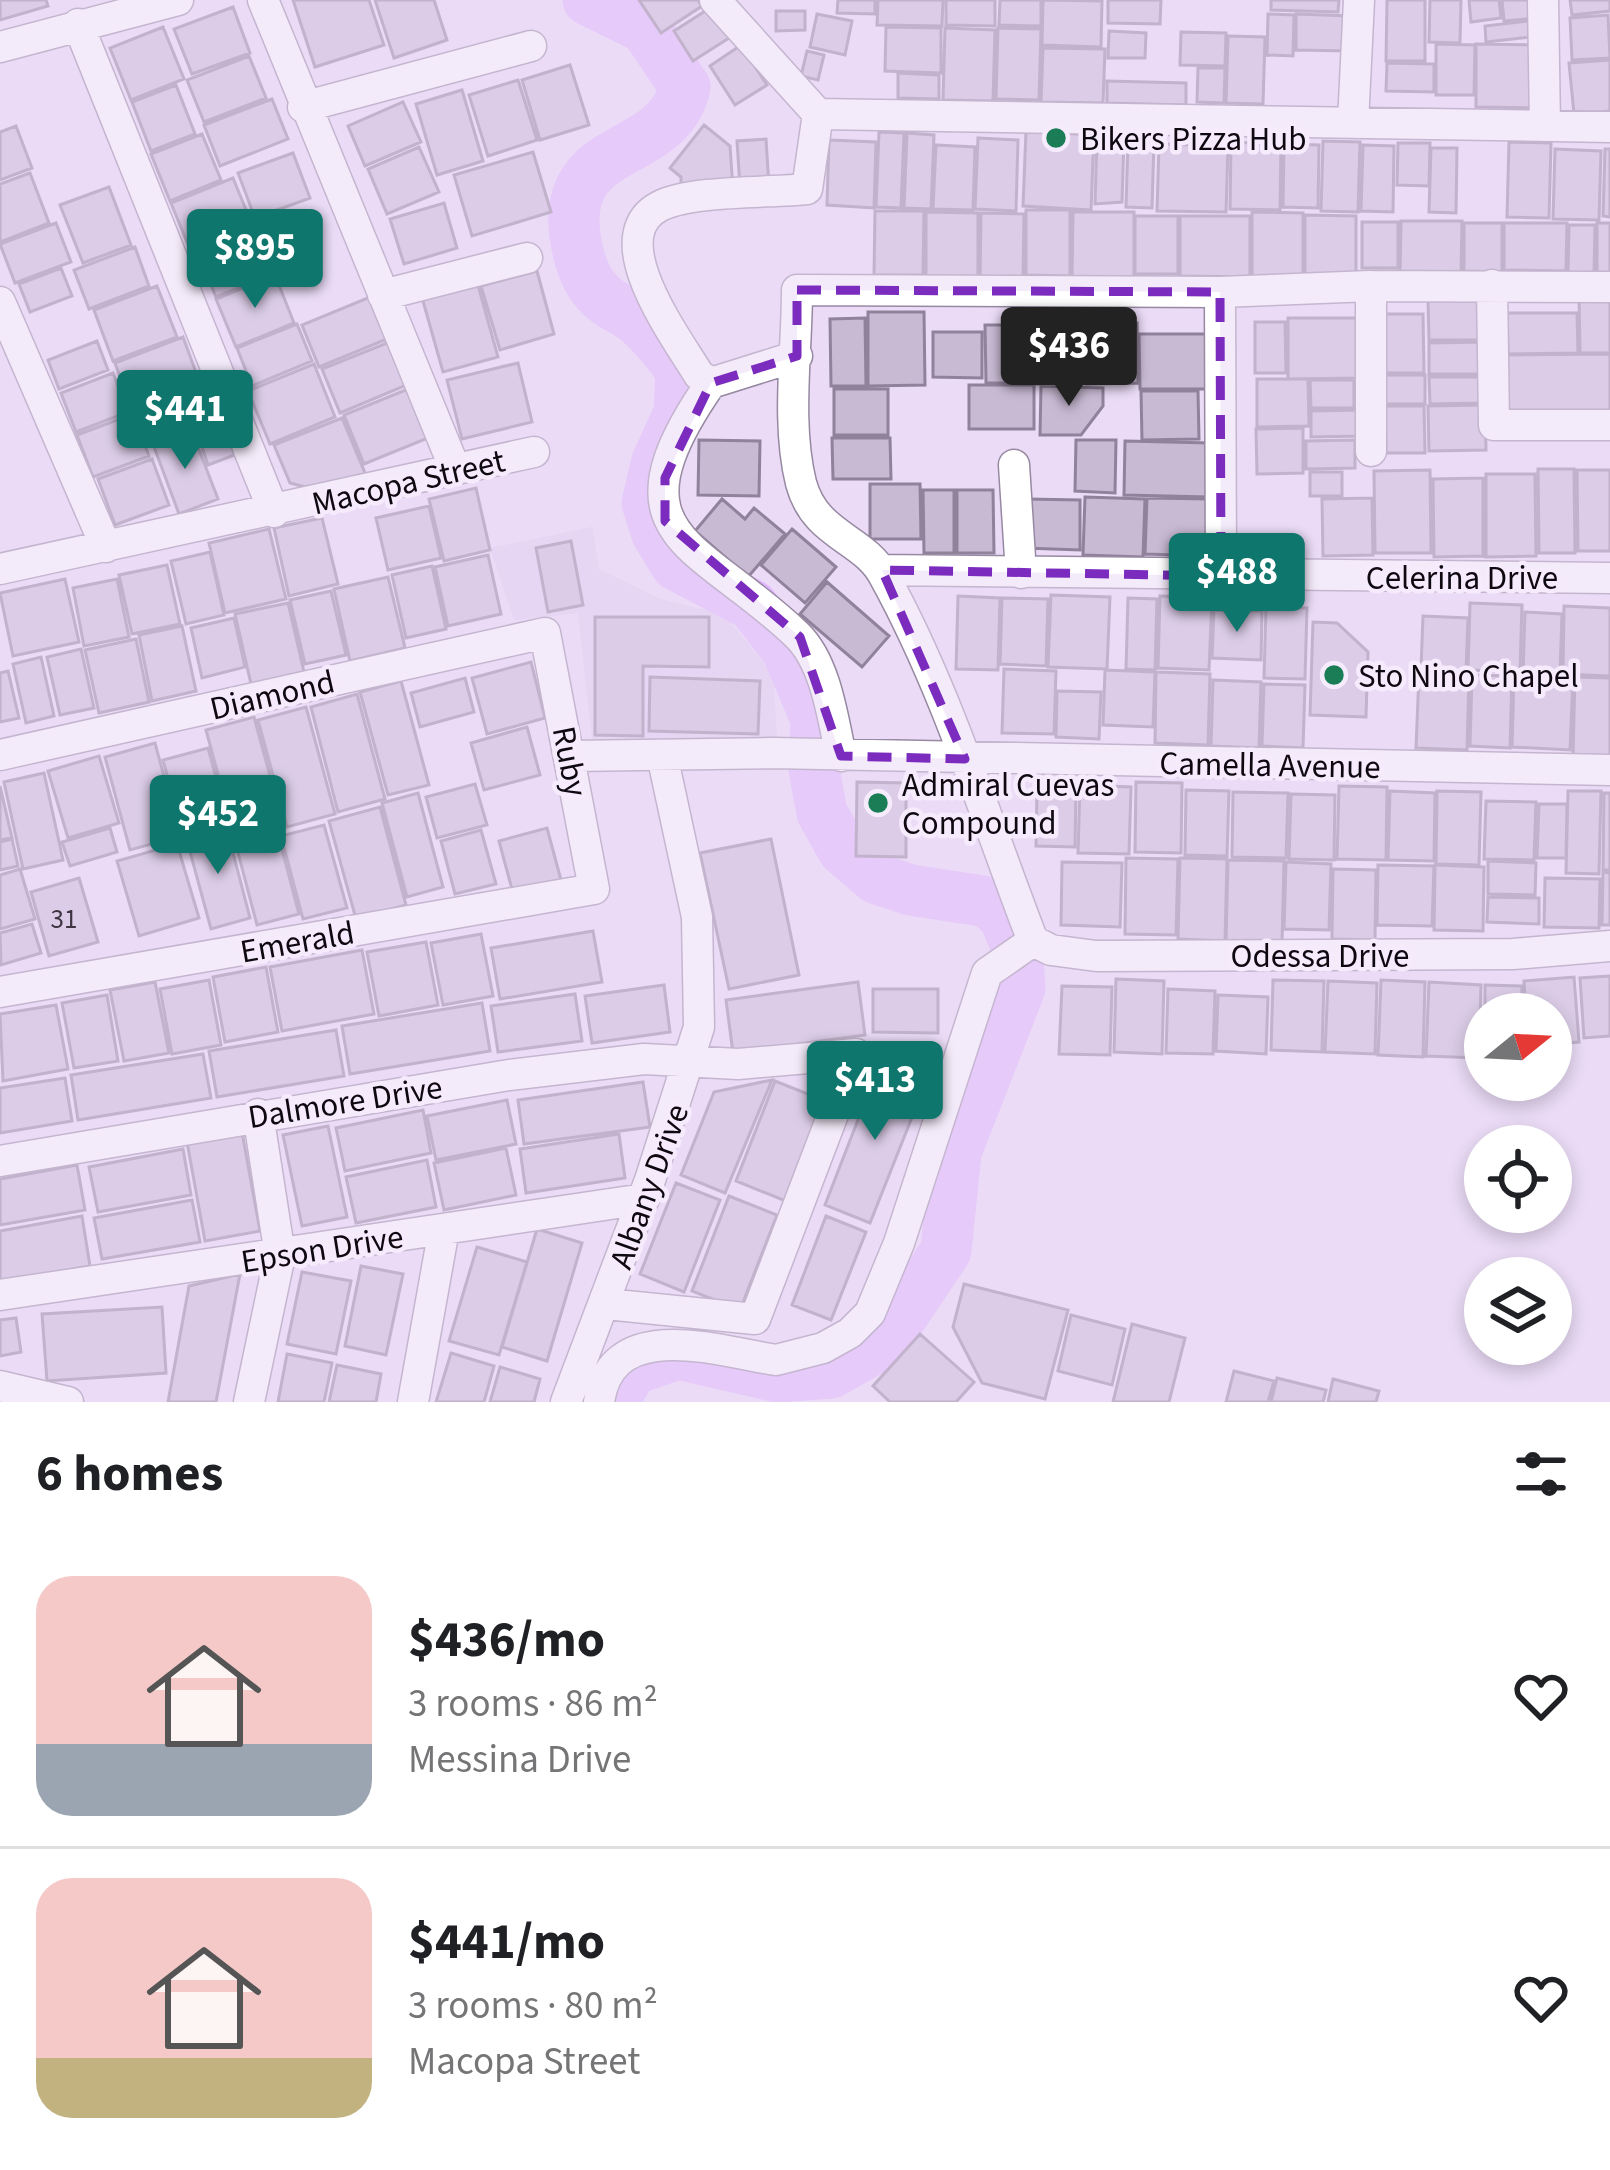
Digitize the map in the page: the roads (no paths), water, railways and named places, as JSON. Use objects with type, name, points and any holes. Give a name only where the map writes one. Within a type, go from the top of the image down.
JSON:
[{"type":"street","points":[[0,47],[178,0]]},
{"type":"street","points":[[263,0],[455,470]]},
{"type":"street","points":[[715,0],[818,114],[1610,127]]},
{"type":"street","points":[[1353,123],[1359,0]]},
{"type":"street","points":[[1543,0],[1545,126]]},
{"type":"street","points":[[78,24],[274,512]]},
{"type":"street","points":[[303,107],[531,46]]},
{"type":"street","points":[[711,383],[699,375],[645,280],[635,248],[641,222],[661,206],[807,189],[818,114]]},
{"type":"street","points":[[383,295],[526,258]]},
{"type":"street","points":[[1492,285],[1494,425],[1610,425]]},
{"type":"street","points":[[1371,286],[1371,451]]},
{"type":"street","points":[[599,1402],[607,1374],[622,1357],[649,1344],[776,1360],[796,1358],[850,1334],[870,1312],[899,1243],[987,973],[1027,944],[965,759],[882,570],[840,540],[809,506],[796,447],[796,290],[1220,292],[1371,286],[1610,286]]},
{"type":"street","points":[[1220,292],[1221,576]]},
{"type":"street","points":[[0,302],[106,547]]},
{"type":"street","points":[[796,356],[711,383],[691,412],[660,500],[665,521],[757,606],[800,637],[820,674],[835,756]]},
{"type":"street","name":"Macopa Street","points":[[0,569],[534,452]]},
{"type":"street","points":[[1014,465],[1021,573]]},
{"type":"street","name":"Celerina Drive","points":[[882,570],[1610,578]]},
{"type":"street","name":"Diamond","points":[[0,754],[544,634]]},
{"type":"street","name":"Ruby","points":[[544,634],[594,889]]},
{"type":"street","name":"Camella Avenue","points":[[571,756],[773,753],[1610,770]]},
{"type":"street","name":"Albany Drive","points":[[566,1402],[577,1361],[606,1304],[693,1060],[701,963],[662,755]]},
{"type":"street","name":"Emerald","points":[[0,992],[594,889]]},
{"type":"street","name":"Odessa Drive","points":[[1027,944],[1096,956],[1513,954],[1610,946]]},
{"type":"street","name":"Dalmore Drive","points":[[0,1161],[509,1075],[644,1059],[738,1064],[850,1052],[858,1058],[755,1319],[606,1304]]},
{"type":"street","points":[[249,1402],[280,1255],[258,1114]]},
{"type":"street","name":"Epson Drive","points":[[0,1295],[644,1199]]},
{"type":"street","points":[[413,1402],[444,1229]]},
{"type":"street","points":[[0,1386],[68,1402]]},
{"type":"waterway","points":[[588,0],[645,28],[685,87],[675,111],[658,128],[599,165],[584,182],[575,204],[576,244],[590,283],[604,299],[644,326],[681,370],[679,413],[657,461],[647,503],[657,534],[676,565],[752,605],[787,650],[816,719],[814,769],[822,813],[843,850],[877,879],[911,890],[988,902],[1004,917],[1017,948],[1020,988],[956,1152],[946,1251],[884,1343],[831,1373],[778,1377],[678,1354],[632,1370],[613,1402]]},
{"type":"place","name":"Bikers Pizza Hub","points":[[1056,138]]},
{"type":"place","name":"Sto Nino Chapel","points":[[1334,675]]},
{"type":"place","name":"Admiral Cuevas Compound","points":[[878,803]]}]
